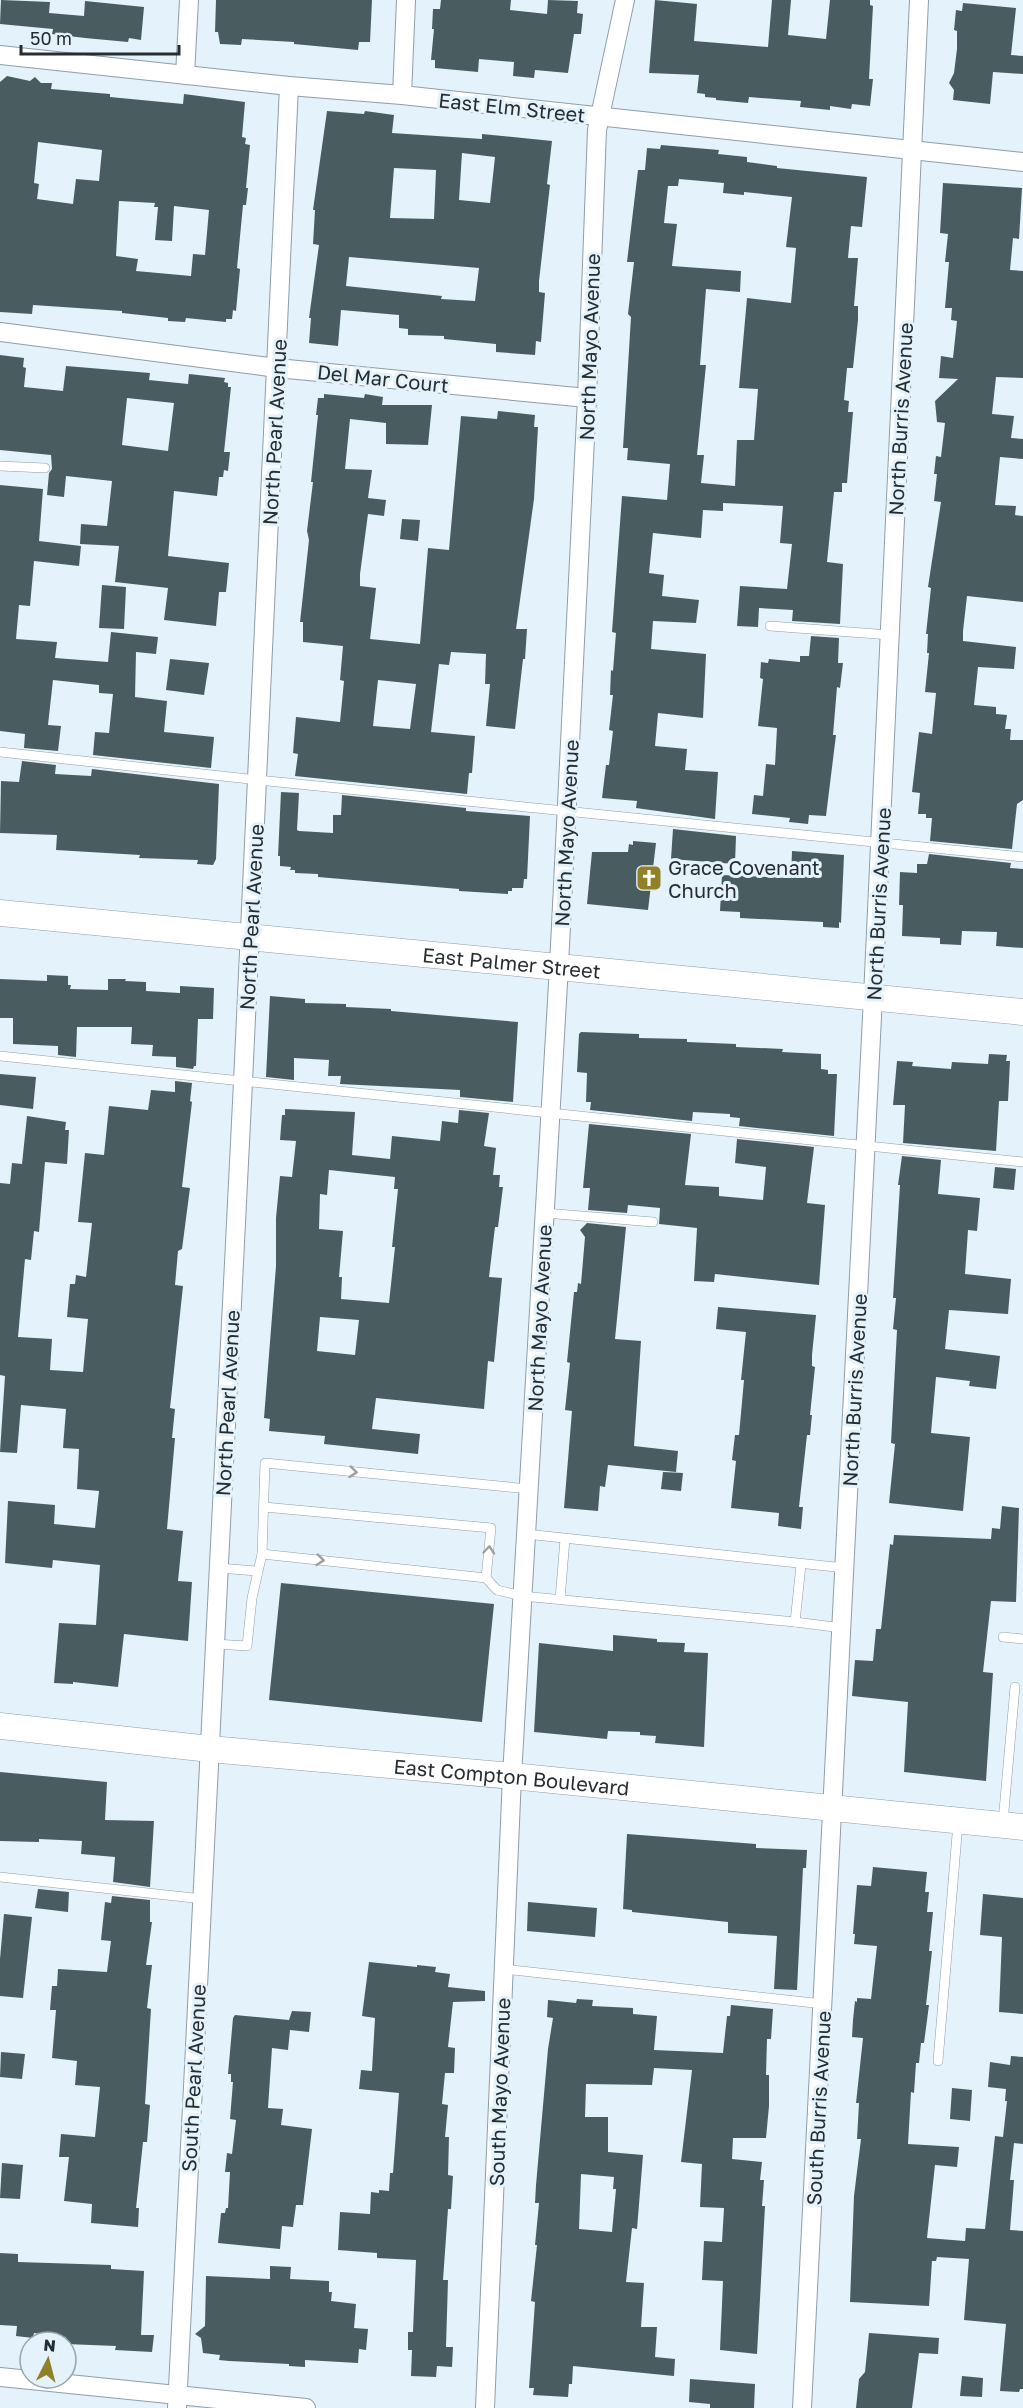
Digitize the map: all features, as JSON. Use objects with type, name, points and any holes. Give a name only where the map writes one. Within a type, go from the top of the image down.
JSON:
[{"type":"main road","name":"East Palmer Street","points":[[0,913],[1023,1012]]},
{"type":"main road","name":"East Compton Boulevard","points":[[0,1726],[210,1749],[512,1776],[1013,1826]]},
{"type":"street","points":[[185,75],[189,0]]},
{"type":"street","points":[[402,95],[406,0]]},
{"type":"street","name":"North Mayo Avenue","points":[[512,1776],[559,966],[599,116],[625,0]]},
{"type":"street","name":"North Burris Avenue","points":[[833,1808],[919,0]]},
{"type":"street","name":"East Elm Street","points":[[0,55],[289,86],[402,95],[1023,162]]},
{"type":"street","name":"North Pearl Avenue","points":[[210,1749],[258,780],[289,86]]},
{"type":"street","name":"Del Mar Court","points":[[0,332],[277,368],[587,398]]},
{"type":"street","name":"South Pearl Avenue","points":[[177,2402],[210,1749]]},
{"type":"street","name":"South Mayo Avenue","points":[[485,2408],[512,1776]]},
{"type":"street","name":"South Burris Avenue","points":[[802,2408],[833,1808]]},
{"type":"street","points":[[0,2377],[177,2402],[306,2408]]},
{"type":"lane","points":[[0,465],[45,468]]},
{"type":"lane","points":[[770,626],[890,635]]},
{"type":"lane","points":[[0,752],[1023,857]]},
{"type":"lane","points":[[0,1056],[1023,1162]]},
{"type":"lane","points":[[545,1213],[654,1222]]},
{"type":"lane","points":[[215,1644],[247,1646],[262,1554],[265,1464],[529,1489]]},
{"type":"lane","points":[[264,1507],[490,1528],[486,1578]]},
{"type":"lane","points":[[526,1534],[845,1568]]},
{"type":"lane","points":[[560,1599],[565,1539]]},
{"type":"lane","points":[[262,1554],[486,1578],[497,1590],[522,1596],[842,1628]]},
{"type":"lane","points":[[795,1622],[801,1565]]},
{"type":"lane","points":[[219,1568],[258,1571]]},
{"type":"lane","points":[[1003,1637],[1023,1639]]},
{"type":"lane","points":[[1013,1826],[1015,1687]]},
{"type":"lane","points":[[938,2061],[958,1821]]},
{"type":"lane","points":[[0,1877],[202,1899]]},
{"type":"lane","points":[[504,1969],[823,2004]]},
{"type":"building","points":[[1,0],[50,2],[49,13],[84,16],[85,1],[144,7],[141,40],[129,38],[128,42],[85,38],[52,34],[53,29],[0,24]]},
{"type":"building","points":[[216,0],[372,0],[370,42],[359,42],[358,50],[294,44],[294,42],[242,39],[241,45],[220,44],[218,32],[215,32]]},
{"type":"building","points":[[441,0],[511,0],[510,10],[547,14],[548,0],[578,1],[577,13],[583,14],[581,34],[574,34],[568,73],[535,70],[534,78],[513,76],[514,62],[479,59],[478,72],[435,68],[435,60],[431,60],[433,9],[440,9]]},
{"type":"building","points":[[655,0],[697,4],[694,41],[768,47],[772,0],[791,0],[788,35],[826,39],[830,0],[870,0],[870,5],[873,6],[869,79],[873,79],[870,106],[852,104],[851,109],[830,106],[830,110],[800,107],[801,101],[749,97],[748,103],[716,100],[716,98],[705,97],[705,94],[697,93],[699,75],[649,73]]},
{"type":"building","points":[[963,3],[1016,8],[1011,55],[1023,56],[1023,74],[993,72],[990,104],[953,100],[954,90],[949,83],[954,73],[957,49],[957,31],[954,30],[956,10],[962,11]]},
{"type":"building","points":[[7,76],[30,81],[35,77],[41,83],[52,83],[51,89],[110,94],[110,97],[183,104],[184,94],[245,102],[242,137],[246,138],[245,144],[250,145],[246,188],[248,188],[246,205],[243,205],[237,268],[240,269],[236,311],[233,310],[232,319],[226,319],[226,322],[186,318],[185,322],[168,321],[168,318],[122,313],[122,311],[33,305],[32,314],[0,312],[0,82]],"holes":[[[38,142],[102,150],[99,181],[76,179],[73,204],[37,199],[39,184],[34,183]],[[119,201],[155,203],[154,207],[158,207],[155,240],[172,241],[174,206],[209,210],[205,255],[193,254],[191,276],[136,271],[138,259],[116,256]]]},
{"type":"building","points":[[327,111],[364,114],[365,111],[394,115],[392,133],[482,139],[482,134],[552,141],[547,184],[550,185],[539,281],[539,292],[545,293],[541,342],[536,341],[535,355],[496,352],[496,344],[444,339],[444,336],[408,335],[408,329],[399,328],[399,315],[341,310],[338,346],[309,343],[311,318],[309,318],[319,245],[313,244],[315,210],[313,210]],"holes":[[[462,153],[495,157],[490,203],[459,200]],[[394,168],[436,170],[434,219],[390,218]],[[349,257],[479,268],[475,301],[441,299],[442,296],[346,286]]]},
{"type":"building","points":[[661,145],[719,150],[718,154],[747,157],[747,162],[777,166],[777,168],[867,177],[862,227],[851,226],[848,258],[858,258],[854,306],[858,306],[858,320],[853,368],[847,368],[844,400],[849,401],[848,412],[853,412],[847,483],[842,483],[842,492],[834,492],[827,562],[843,564],[840,624],[792,621],[793,610],[759,608],[758,627],[737,626],[740,586],[787,589],[792,544],[780,543],[783,506],[723,503],[723,511],[703,510],[701,538],[653,533],[649,573],[664,575],[662,596],[699,600],[696,623],[653,621],[651,649],[706,654],[703,718],[658,713],[655,746],[687,749],[685,770],[718,772],[715,819],[636,808],[637,801],[602,798],[613,731],[609,730],[613,695],[610,695],[616,633],[612,632],[622,496],[667,500],[670,464],[627,460],[628,448],[623,448],[631,317],[628,314],[634,262],[627,262],[638,170],[645,170],[647,148],[660,149]],"holes":[[[679,179],[724,183],[723,193],[744,195],[744,192],[792,197],[786,247],[796,248],[791,303],[747,298],[739,388],[758,389],[754,440],[737,440],[735,486],[701,483],[704,455],[697,455],[706,365],[700,365],[706,289],[740,292],[741,271],[672,266],[677,224],[664,223],[668,186],[678,186]]]},
{"type":"building","points":[[943,183],[1022,188],[1019,239],[1013,238],[1010,270],[1023,271],[1023,378],[996,377],[992,414],[1014,416],[1011,438],[1023,439],[1023,459],[1000,457],[995,505],[1016,506],[1015,515],[1023,516],[1023,602],[967,596],[963,631],[963,641],[1016,647],[1014,669],[978,667],[974,705],[996,707],[996,714],[1007,715],[1005,729],[1011,729],[1010,740],[1023,740],[1023,800],[1017,804],[1012,849],[930,841],[932,818],[926,818],[926,814],[918,814],[920,793],[912,792],[919,732],[932,734],[936,693],[925,692],[929,653],[927,653],[928,634],[926,634],[931,588],[928,587],[941,502],[934,501],[937,474],[934,474],[936,456],[941,457],[945,423],[937,422],[935,401],[958,379],[939,378],[941,356],[953,358],[957,321],[951,320],[952,308],[945,308],[949,262],[945,262],[948,234],[940,233]]},
{"type":"building","points":[[0,355],[24,358],[23,367],[26,368],[24,387],[63,391],[66,366],[150,373],[149,380],[188,384],[189,374],[225,378],[224,382],[231,387],[224,452],[230,452],[228,471],[224,470],[223,477],[219,477],[217,496],[174,491],[168,556],[229,563],[226,592],[219,592],[216,626],[164,620],[168,588],[115,582],[119,546],[80,544],[81,524],[107,526],[112,481],[66,476],[64,497],[47,495],[49,473],[52,469],[51,455],[0,450]],"holes":[[[127,398],[174,403],[168,451],[122,445]]]},
{"type":"building","points":[[324,394],[364,398],[365,394],[383,397],[382,405],[432,405],[428,445],[386,444],[386,423],[350,419],[345,469],[372,470],[368,498],[386,500],[384,516],[368,514],[360,574],[360,586],[376,588],[370,639],[420,644],[428,548],[449,550],[461,416],[497,419],[498,411],[535,415],[534,427],[538,427],[534,499],[516,629],[527,629],[515,729],[486,726],[490,684],[485,684],[486,654],[451,652],[449,665],[439,664],[431,732],[475,736],[472,773],[469,773],[467,794],[295,776],[298,754],[293,753],[296,717],[340,722],[344,681],[340,680],[343,646],[303,642],[303,622],[300,622],[309,540],[307,531],[313,482],[311,482],[318,415],[316,415],[318,398],[324,398]],"holes":[[[378,680],[416,684],[410,729],[373,726]]]},
{"type":"building","points":[[0,485],[43,489],[39,541],[81,546],[79,566],[34,561],[30,606],[19,605],[16,639],[57,642],[55,658],[108,662],[111,632],[158,637],[156,654],[136,652],[135,697],[167,701],[164,732],[214,737],[211,768],[93,755],[95,732],[109,733],[113,694],[99,693],[99,685],[53,680],[48,725],[61,726],[58,751],[24,748],[25,734],[0,731]]},
{"type":"building","points":[[402,519],[420,520],[418,541],[400,539]]},
{"type":"building","points":[[102,585],[126,587],[124,629],[99,628]]},
{"type":"building","points":[[811,636],[839,638],[838,663],[843,663],[840,688],[837,687],[833,735],[836,735],[826,816],[809,815],[808,824],[789,822],[790,818],[752,814],[754,795],[763,796],[766,764],[775,765],[777,728],[758,726],[763,679],[760,678],[761,662],[768,663],[769,659],[800,662],[800,656],[809,656]]},
{"type":"building","points":[[170,659],[209,663],[204,695],[166,690]]},
{"type":"building","points":[[22,761],[56,765],[55,774],[91,776],[92,769],[219,784],[216,859],[213,865],[197,864],[198,860],[139,858],[140,855],[56,850],[57,835],[0,833],[1,781],[19,782]]},
{"type":"building","points":[[281,792],[299,793],[297,830],[299,831],[333,833],[333,815],[341,815],[342,795],[466,808],[466,811],[530,816],[527,879],[524,879],[523,888],[512,888],[508,894],[459,891],[459,889],[295,873],[295,870],[290,870],[291,867],[280,866],[280,856],[278,856]]},
{"type":"building","points":[[673,829],[736,836],[735,864],[671,859]]},
{"type":"building","points":[[633,841],[656,843],[648,910],[587,904],[592,852],[628,852],[629,844],[633,845]]},
{"type":"building","points":[[792,851],[844,855],[839,928],[823,927],[823,922],[740,918],[740,912],[720,911],[722,875],[791,878]]},
{"type":"building","points":[[929,854],[1011,863],[1010,868],[1023,869],[1023,948],[996,946],[997,932],[962,931],[961,945],[940,944],[940,938],[902,936],[903,905],[899,905],[900,872],[917,873],[917,864],[927,864]]},
{"type":"building","points":[[47,975],[68,976],[70,989],[108,990],[108,979],[146,982],[146,991],[180,993],[180,986],[214,988],[213,1019],[198,1019],[196,1066],[193,1069],[176,1067],[176,1057],[152,1056],[153,1045],[131,1044],[132,1027],[77,1027],[76,1057],[58,1055],[58,1046],[13,1044],[13,1018],[0,1018],[0,979],[47,981]]},
{"type":"building","points":[[270,996],[305,999],[305,1003],[346,1004],[346,1007],[391,1009],[391,1011],[518,1022],[513,1102],[460,1097],[460,1090],[340,1084],[341,1076],[328,1076],[329,1060],[294,1058],[294,1080],[266,1077]]},
{"type":"building","points":[[581,1032],[639,1034],[639,1038],[687,1039],[687,1042],[736,1044],[736,1047],[783,1049],[782,1052],[821,1054],[821,1069],[828,1070],[828,1074],[837,1074],[834,1136],[739,1126],[740,1118],[730,1117],[730,1114],[693,1112],[692,1121],[590,1110],[591,1102],[586,1102],[587,1073],[577,1072]]},
{"type":"building","points":[[989,1054],[1007,1055],[1006,1061],[1010,1061],[1008,1101],[999,1101],[996,1151],[903,1143],[905,1105],[893,1105],[897,1061],[913,1062],[912,1066],[951,1069],[952,1062],[988,1064]]},
{"type":"building","points":[[0,1074],[36,1077],[33,1109],[0,1105]]},
{"type":"building","points":[[175,1081],[192,1083],[190,1101],[192,1102],[182,1187],[190,1188],[182,1249],[178,1251],[175,1285],[183,1286],[170,1408],[175,1409],[172,1438],[175,1438],[167,1529],[183,1531],[178,1581],[192,1582],[188,1641],[124,1634],[118,1687],[73,1682],[73,1684],[54,1683],[59,1623],[96,1625],[100,1565],[53,1560],[52,1568],[5,1563],[8,1501],[55,1505],[54,1524],[95,1528],[99,1491],[77,1489],[79,1449],[63,1448],[66,1409],[21,1405],[17,1453],[0,1452],[5,1376],[0,1375],[0,1183],[10,1184],[12,1163],[22,1164],[27,1116],[66,1122],[65,1130],[69,1130],[67,1164],[45,1162],[39,1232],[34,1231],[31,1260],[25,1259],[18,1337],[52,1339],[50,1370],[83,1372],[88,1319],[67,1317],[70,1284],[75,1284],[76,1275],[86,1277],[92,1223],[78,1222],[85,1153],[104,1155],[109,1106],[148,1110],[151,1090],[175,1092]]},
{"type":"building","points":[[285,1109],[355,1112],[352,1155],[390,1159],[392,1136],[440,1141],[442,1121],[458,1123],[459,1110],[489,1113],[484,1146],[496,1148],[493,1175],[500,1175],[499,1187],[503,1187],[489,1277],[502,1278],[494,1362],[488,1361],[484,1409],[376,1398],[372,1429],[420,1434],[418,1454],[324,1444],[325,1436],[269,1431],[270,1419],[264,1418],[276,1266],[276,1218],[280,1176],[292,1177],[296,1141],[280,1140],[282,1115],[285,1115]],"holes":[[[329,1170],[395,1177],[394,1189],[398,1189],[389,1303],[341,1299],[342,1277],[339,1277],[343,1231],[319,1229],[320,1194],[327,1195]],[[320,1317],[359,1320],[355,1355],[317,1351]]]},
{"type":"building","points":[[589,1124],[691,1134],[685,1185],[719,1187],[719,1196],[763,1200],[766,1167],[735,1163],[737,1139],[814,1147],[807,1203],[825,1205],[819,1285],[715,1274],[714,1282],[694,1281],[697,1228],[659,1224],[660,1208],[628,1205],[627,1213],[588,1210],[590,1188],[583,1188]]},
{"type":"building","points":[[902,1156],[941,1160],[938,1194],[980,1198],[977,1231],[968,1230],[965,1274],[1011,1279],[1008,1314],[949,1310],[945,1349],[1000,1356],[996,1389],[969,1386],[970,1381],[936,1377],[931,1433],[970,1437],[963,1511],[889,1503],[895,1444],[891,1443],[897,1330],[893,1329],[896,1298],[893,1298],[900,1185],[898,1185]]},
{"type":"building","points":[[995,1167],[1016,1169],[1014,1190],[993,1188]]},
{"type":"building","points":[[587,1223],[626,1227],[615,1339],[641,1341],[634,1446],[678,1451],[676,1472],[608,1465],[605,1487],[600,1486],[598,1511],[564,1508],[572,1411],[565,1410],[570,1363],[567,1362],[574,1292],[577,1292],[578,1283],[581,1284],[585,1237],[580,1230]]},
{"type":"building","points":[[718,1307],[816,1315],[812,1355],[812,1366],[815,1367],[810,1415],[812,1415],[810,1435],[807,1435],[799,1507],[803,1507],[801,1529],[778,1526],[779,1513],[731,1508],[736,1461],[732,1460],[735,1435],[739,1435],[746,1332],[716,1329]]},
{"type":"building","points":[[663,1472],[683,1473],[681,1491],[661,1489]]},
{"type":"building","points":[[1002,1506],[1019,1508],[1016,1602],[991,1601],[983,1672],[993,1673],[986,1781],[904,1772],[908,1702],[852,1696],[855,1660],[873,1661],[876,1629],[881,1629],[890,1544],[893,1545],[894,1535],[991,1539],[992,1528],[1000,1529]]},
{"type":"building","points":[[281,1583],[494,1604],[482,1722],[269,1700]]},
{"type":"building","points":[[613,1635],[657,1639],[657,1642],[685,1643],[684,1652],[708,1653],[704,1747],[655,1743],[656,1736],[640,1735],[640,1732],[608,1731],[607,1739],[534,1732],[539,1643],[613,1651]]},
{"type":"building","points":[[0,1772],[107,1782],[105,1820],[154,1821],[150,1887],[113,1882],[115,1857],[81,1854],[82,1841],[39,1839],[39,1842],[0,1841]]},
{"type":"building","points":[[627,1834],[756,1844],[756,1848],[807,1850],[806,1868],[803,1868],[797,1990],[774,1989],[777,1936],[728,1933],[728,1922],[632,1912],[632,1910],[623,1909]]},
{"type":"building","points":[[873,1867],[927,1872],[925,1892],[929,1892],[927,1912],[933,1912],[929,1951],[932,1951],[926,2005],[929,2005],[924,2043],[921,2043],[919,2063],[916,2063],[914,2093],[911,2092],[908,2144],[959,2147],[957,2167],[935,2165],[927,2238],[965,2241],[966,2228],[985,2229],[995,2136],[1003,2137],[1007,2101],[1005,2101],[1006,2089],[988,2087],[990,2062],[1010,2065],[1011,2056],[1023,2057],[1023,2144],[1014,2143],[1010,2180],[1014,2180],[1010,2230],[1023,2231],[1023,2389],[1019,2392],[1000,2391],[1006,2324],[964,2320],[969,2259],[937,2257],[936,2261],[932,2261],[929,2306],[850,2302],[854,2196],[861,2139],[857,2139],[859,2103],[856,2103],[863,2038],[852,2037],[853,2020],[857,1998],[871,1999],[877,1946],[854,1944],[855,1934],[853,1934],[857,1885],[871,1886]]},
{"type":"building","points":[[38,1889],[69,1892],[68,1912],[35,1908]]},
{"type":"building","points":[[983,1894],[1023,1898],[1023,2014],[999,2012],[1002,1937],[980,1935]]},
{"type":"building","points":[[112,1896],[150,1900],[150,1922],[152,1922],[146,1965],[152,1965],[147,2008],[151,2009],[145,2104],[150,2105],[147,2142],[143,2142],[136,2208],[139,2208],[138,2227],[91,2223],[92,2204],[64,2201],[69,2157],[59,2157],[61,2134],[95,2137],[100,2087],[75,2085],[77,2061],[52,2058],[56,2010],[50,2010],[52,1986],[57,1986],[58,1969],[107,1972],[111,1941],[101,1940],[105,1902],[111,1903]]},
{"type":"building","points":[[528,1902],[597,1908],[595,1937],[527,1931]]},
{"type":"building","points":[[4,1914],[32,1917],[23,1998],[0,1996],[0,1959]]},
{"type":"building","points":[[369,1962],[436,1967],[435,1972],[450,1974],[448,1987],[485,1991],[485,2001],[453,2002],[448,2047],[455,2048],[454,2073],[445,2073],[442,2104],[448,2105],[445,2137],[449,2137],[448,2175],[453,2176],[451,2209],[448,2209],[443,2280],[448,2280],[446,2347],[453,2347],[452,2367],[437,2366],[436,2377],[411,2376],[412,2350],[408,2350],[408,2332],[413,2332],[416,2260],[377,2258],[377,2253],[338,2250],[340,2212],[370,2214],[371,2192],[389,2191],[390,2173],[393,2173],[399,2093],[359,2089],[361,2070],[372,2071],[375,2018],[362,2016]]},
{"type":"building","points":[[577,1999],[593,2000],[592,2006],[633,2008],[633,2014],[657,2016],[654,2050],[723,2053],[727,2016],[730,2016],[731,2005],[773,2009],[771,2039],[767,2039],[766,2075],[769,2075],[769,2106],[766,2138],[733,2138],[732,2159],[762,2162],[760,2180],[764,2180],[762,2206],[765,2206],[757,2354],[720,2350],[723,2281],[702,2280],[704,2241],[722,2242],[724,2208],[700,2207],[702,2164],[681,2162],[692,2070],[654,2068],[652,2085],[586,2084],[585,2117],[608,2117],[608,2152],[643,2155],[637,2229],[632,2228],[626,2282],[644,2283],[641,2327],[657,2327],[655,2357],[675,2359],[674,2376],[573,2366],[572,2384],[569,2384],[568,2397],[533,2395],[534,2388],[529,2388],[535,2302],[531,2301],[539,2203],[535,2203],[536,2185],[548,2049],[553,2018],[547,2017],[548,2000],[576,2003]],"holes":[[[581,2174],[614,2177],[613,2189],[616,2189],[612,2232],[579,2229]]]},
{"type":"building","points":[[292,2011],[311,2012],[309,2032],[290,2030],[288,2050],[272,2048],[268,2108],[283,2109],[281,2125],[312,2129],[303,2205],[296,2205],[293,2227],[282,2226],[280,2249],[218,2243],[221,2213],[225,2213],[228,2208],[230,2172],[225,2172],[227,2153],[232,2154],[236,2120],[230,2119],[233,2082],[231,2082],[231,2074],[228,2074],[233,2018],[235,2015],[289,2020]]},
{"type":"building","points":[[1,2052],[25,2054],[22,2079],[0,2077]]},
{"type":"building","points":[[952,2088],[972,2090],[970,2121],[950,2119]]},
{"type":"building","points":[[2,2163],[23,2165],[20,2199],[0,2198]]},
{"type":"building","points":[[0,2253],[18,2254],[18,2262],[111,2265],[111,2269],[144,2271],[141,2335],[154,2335],[152,2352],[115,2350],[116,2346],[78,2344],[78,2330],[18,2330],[18,2336],[16,2336],[17,2326],[0,2325]]},
{"type":"building","points":[[270,2266],[291,2267],[290,2279],[329,2281],[329,2292],[332,2292],[331,2301],[356,2304],[354,2328],[368,2329],[366,2350],[359,2349],[358,2363],[305,2360],[305,2367],[289,2366],[289,2364],[219,2360],[220,2355],[203,2353],[201,2338],[195,2334],[205,2326],[206,2276],[270,2279]]},
{"type":"building","points":[[869,2333],[939,2338],[938,2354],[919,2353],[912,2408],[856,2408],[859,2379],[865,2372]]},
{"type":"building","points":[[962,2376],[983,2378],[982,2397],[960,2396]]},
{"type":"building","points":[[690,2379],[755,2384],[754,2408],[710,2408],[710,2404],[689,2402]]},
{"type":"place","name":"Grace Covenant Church","points":[[649,878]]}]
